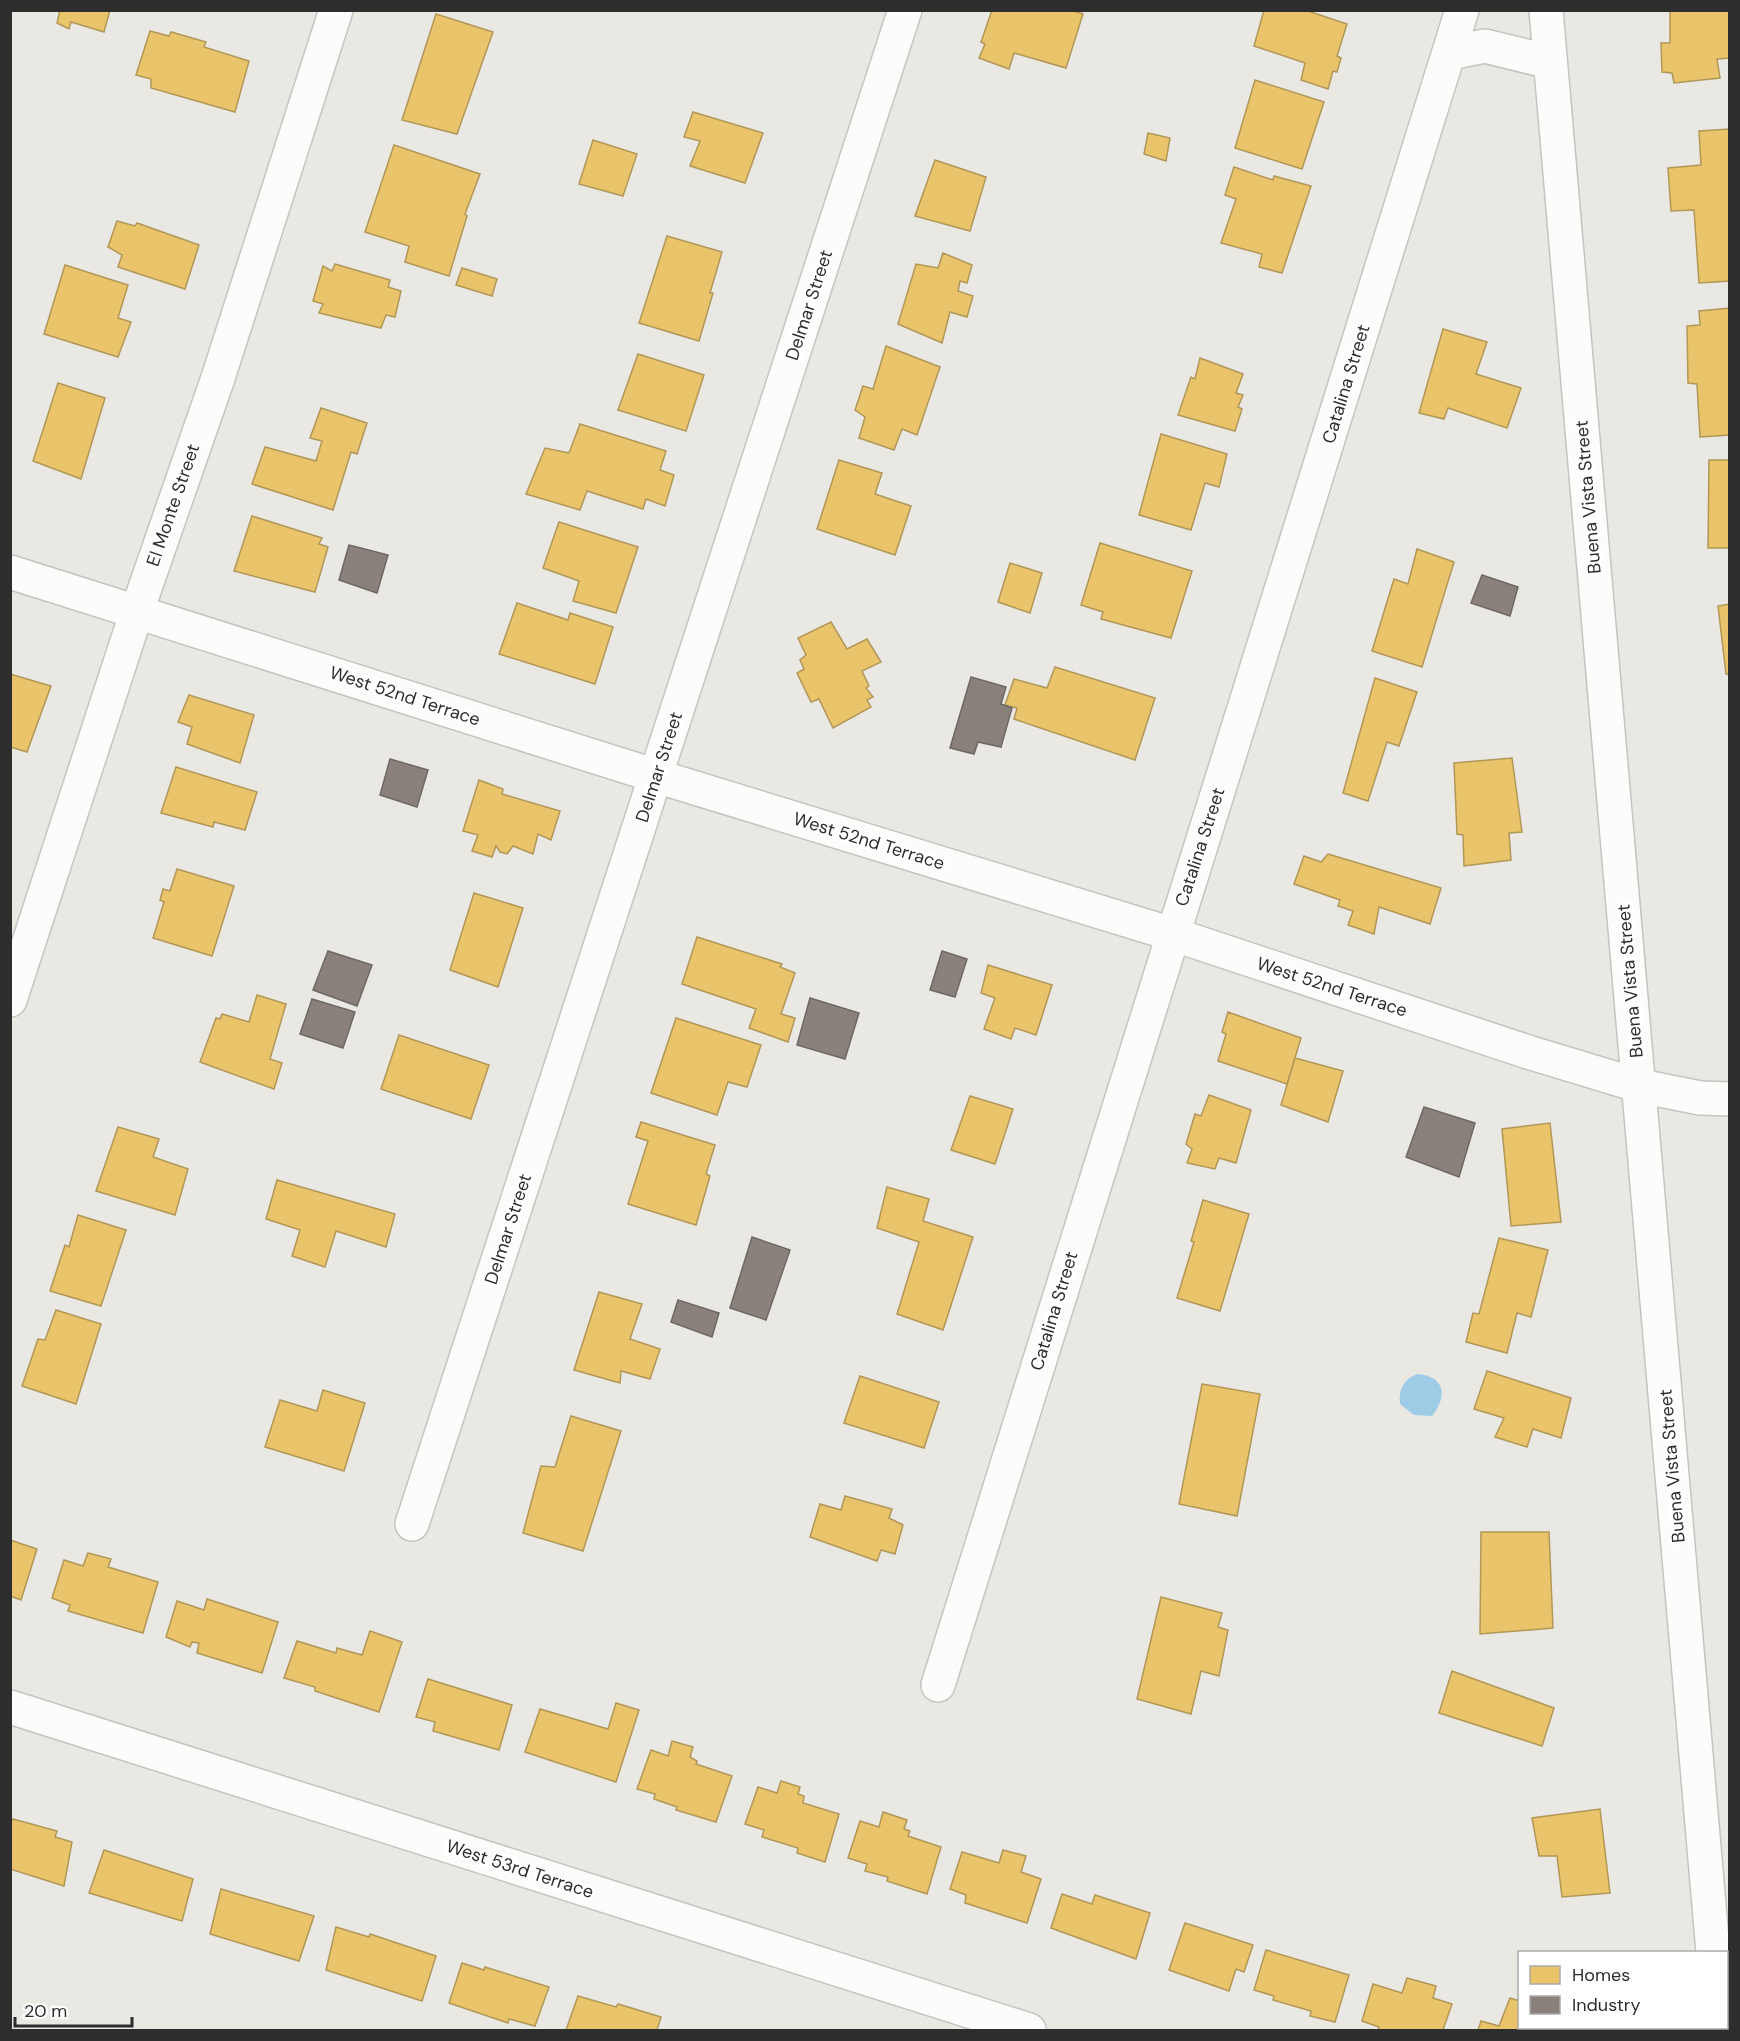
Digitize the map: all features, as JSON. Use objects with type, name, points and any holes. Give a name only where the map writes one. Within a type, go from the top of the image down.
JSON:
[{"type":"street","name":"El Monte Street","points":[[10,1000],[137,611],[218,378],[336,10]]},
{"type":"street","name":"Delmar Street","points":[[412,1524],[905,10]]},
{"type":"street","name":"Catalina Street","points":[[938,1685],[1462,10]]},
{"type":"street","name":"Buena Vista Street","points":[[1546,10],[1713,1951]]},
{"type":"street","points":[[1449,52],[1485,46],[1550,62]]},
{"type":"street","name":"West 52nd Terrace","points":[[10,572],[656,776],[1172,934],[1528,1052],[1640,1086],[1700,1098],[1730,1099]]},
{"type":"street","name":"West 53rd Terrace","points":[[10,1707],[1029,2031]]},
{"type":"water","points":[[1417,1374],[1433,1379],[1441,1388],[1440,1401],[1432,1416],[1414,1415],[1400,1404],[1403,1386]]},
{"type":"building: Homes","points":[[60,10],[110,10],[104,32],[71,22],[69,29],[57,23]]},
{"type":"building: Homes","points":[[992,10],[1071,10],[1083,14],[1066,68],[1014,53],[1009,69],[979,58],[985,44],[981,42]]},
{"type":"building: Homes","points":[[1264,10],[1305,10],[1347,24],[1337,56],[1341,58],[1337,72],[1333,71],[1328,89],[1301,80],[1305,63],[1254,46]]},
{"type":"building: Homes","points":[[1670,10],[1729,10],[1730,58],[1717,59],[1720,78],[1674,83],[1672,73],[1662,72],[1661,43],[1670,43]]},
{"type":"building: Homes","points":[[436,14],[493,32],[457,134],[402,120]]},
{"type":"building: Homes","points":[[150,31],[169,36],[171,32],[206,42],[204,47],[249,61],[235,112],[151,88],[151,79],[136,75]]},
{"type":"building: Homes","points":[[1255,80],[1324,102],[1302,169],[1235,148]]},
{"type":"building: Homes","points":[[693,112],[763,133],[745,183],[690,166],[700,141],[684,137]]},
{"type":"building: Homes","points":[[1730,129],[1730,281],[1699,283],[1694,210],[1671,211],[1668,168],[1701,165],[1699,131]]},
{"type":"building: Homes","points":[[1148,133],[1170,138],[1166,161],[1144,154]]},
{"type":"building: Homes","points":[[593,140],[637,154],[623,196],[579,184]]},
{"type":"building: Homes","points":[[394,145],[480,174],[465,214],[467,216],[449,276],[405,262],[409,246],[365,232]]},
{"type":"building: Homes","points":[[935,160],[986,177],[970,231],[915,216]]},
{"type":"building: Homes","points":[[1234,167],[1273,180],[1274,176],[1311,186],[1282,273],[1259,267],[1262,254],[1221,243],[1236,199],[1225,195]]},
{"type":"building: Homes","points":[[117,221],[135,226],[137,223],[199,245],[185,289],[118,267],[122,255],[108,247]]},
{"type":"building: Homes","points":[[667,236],[722,252],[699,341],[639,323]]},
{"type":"building: Homes","points":[[943,253],[972,265],[967,283],[960,281],[958,291],[973,296],[967,317],[950,312],[942,343],[898,324],[916,264],[938,268]]},
{"type":"building: Homes","points":[[335,264],[390,280],[388,287],[401,291],[395,317],[386,315],[381,328],[319,313],[323,304],[313,301],[323,266],[332,271]]},
{"type":"building: Homes","points":[[65,265],[128,285],[118,318],[131,322],[118,357],[44,334]]},
{"type":"building: Homes","points":[[462,268],[497,279],[492,296],[456,285]]},
{"type":"building: Homes","points":[[1730,308],[1730,435],[1700,437],[1697,384],[1688,383],[1687,326],[1700,325],[1699,311]]},
{"type":"building: Homes","points":[[1443,329],[1487,342],[1476,374],[1521,388],[1507,428],[1448,408],[1444,419],[1419,413]]},
{"type":"building: Homes","points":[[886,346],[940,367],[917,435],[902,429],[894,450],[859,438],[865,417],[855,410],[863,386],[873,389]]},
{"type":"building: Homes","points":[[638,354],[704,375],[686,431],[618,410]]},
{"type":"building: Homes","points":[[1200,358],[1243,374],[1236,393],[1243,395],[1238,407],[1242,409],[1235,431],[1178,415],[1191,377],[1195,379]]},
{"type":"building: Homes","points":[[58,383],[105,398],[81,479],[33,461]]},
{"type":"building: Homes","points":[[321,408],[367,423],[357,454],[351,452],[333,510],[252,484],[265,447],[316,461],[322,441],[310,438]]},
{"type":"building: Homes","points":[[580,424],[666,451],[660,470],[674,475],[665,506],[646,499],[643,509],[587,491],[580,510],[526,494],[545,448],[569,453]]},
{"type":"building: Homes","points":[[1161,434],[1227,454],[1219,487],[1205,483],[1191,530],[1139,515]]},
{"type":"building: Homes","points":[[839,460],[882,473],[875,494],[911,506],[895,555],[817,529]]},
{"type":"building: Homes","points":[[1709,460],[1730,460],[1730,548],[1708,548]]},
{"type":"building: Homes","points":[[252,516],[322,538],[319,544],[328,547],[315,592],[234,571]]},
{"type":"building: Homes","points":[[559,522],[638,547],[616,613],[573,601],[579,581],[543,568]]},
{"type":"building: Homes","points":[[1100,543],[1192,571],[1171,638],[1101,619],[1103,612],[1081,605]]},
{"type":"building: Homes","points":[[1417,549],[1454,562],[1422,667],[1372,651],[1394,579],[1408,584]]},
{"type":"building: Homes","points":[[1010,563],[1042,573],[1030,613],[998,602]]},
{"type":"building: Homes","points":[[517,603],[568,620],[570,613],[613,627],[595,684],[499,654]]},
{"type":"building: Homes","points":[[1730,604],[1730,674],[1726,674],[1718,606]]},
{"type":"building: Homes","points":[[831,622],[847,649],[867,639],[881,662],[862,671],[869,686],[866,688],[873,697],[867,700],[871,707],[833,728],[819,699],[811,702],[797,673],[804,669],[800,660],[806,655],[798,638]]},
{"type":"building: Homes","points":[[1055,667],[1155,698],[1135,760],[1014,719],[1017,708],[1005,705],[1014,679],[1047,688]]},
{"type":"building: Homes","points":[[10,674],[51,686],[27,752],[10,747]]},
{"type":"building: Homes","points":[[1375,678],[1417,692],[1399,746],[1387,742],[1368,801],[1343,793]]},
{"type":"building: Homes","points":[[189,695],[254,715],[240,763],[187,744],[192,727],[178,722]]},
{"type":"building: Homes","points":[[1512,758],[1522,832],[1509,833],[1511,860],[1464,866],[1463,835],[1457,834],[1454,763]]},
{"type":"building: Homes","points":[[176,767],[257,792],[245,830],[214,822],[213,827],[161,813]]},
{"type":"building: Homes","points":[[479,780],[503,789],[502,794],[560,811],[551,840],[538,834],[533,854],[513,846],[507,854],[500,852],[496,846],[492,857],[472,851],[478,835],[463,831]]},
{"type":"building: Homes","points":[[1328,854],[1441,888],[1430,924],[1379,907],[1374,934],[1348,925],[1353,911],[1338,906],[1340,900],[1294,884],[1304,856],[1321,862]]},
{"type":"building: Homes","points":[[177,869],[234,886],[212,956],[153,938],[164,902],[160,900],[163,889],[170,891]]},
{"type":"building: Homes","points":[[474,893],[523,908],[498,987],[450,970]]},
{"type":"building: Homes","points":[[697,937],[782,964],[780,967],[795,973],[781,1014],[795,1018],[788,1042],[749,1028],[756,1009],[682,984]]},
{"type":"building: Homes","points":[[988,965],[1052,985],[1036,1035],[1015,1028],[1011,1039],[984,1029],[995,998],[981,993]]},
{"type":"building: Homes","points":[[257,995],[286,1004],[270,1059],[282,1063],[274,1089],[200,1062],[216,1018],[220,1019],[222,1014],[249,1022]]},
{"type":"building: Homes","points":[[1228,1012],[1301,1038],[1287,1084],[1218,1061],[1226,1034],[1222,1032]]},
{"type":"building: Homes","points":[[676,1018],[761,1045],[747,1087],[728,1082],[717,1115],[651,1093]]},
{"type":"building: Homes","points":[[399,1035],[489,1065],[471,1119],[381,1089]]},
{"type":"building: Homes","points":[[1295,1058],[1343,1071],[1328,1122],[1281,1105]]},
{"type":"building: Homes","points":[[1209,1095],[1251,1110],[1236,1163],[1219,1158],[1215,1169],[1187,1163],[1192,1149],[1186,1144],[1195,1114],[1201,1116]]},
{"type":"building: Homes","points":[[970,1096],[1013,1109],[995,1164],[951,1150]]},
{"type":"building: Homes","points":[[641,1122],[715,1145],[706,1174],[710,1176],[696,1225],[628,1204],[648,1141],[636,1137]]},
{"type":"building: Homes","points":[[1550,1123],[1561,1222],[1511,1226],[1502,1129]]},
{"type":"building: Homes","points":[[118,1127],[159,1139],[153,1157],[188,1169],[175,1215],[96,1191]]},
{"type":"building: Homes","points":[[277,1180],[395,1214],[386,1247],[336,1231],[325,1267],[292,1256],[300,1230],[266,1219]]},
{"type":"building: Homes","points":[[887,1187],[929,1199],[923,1221],[973,1237],[943,1330],[897,1314],[919,1242],[877,1228]]},
{"type":"building: Homes","points":[[1203,1200],[1249,1214],[1220,1311],[1177,1298],[1194,1242],[1191,1241]]},
{"type":"building: Homes","points":[[78,1215],[126,1230],[101,1306],[50,1291],[65,1245],[69,1247]]},
{"type":"building: Homes","points":[[1499,1238],[1548,1250],[1531,1317],[1517,1313],[1507,1353],[1466,1342],[1473,1313],[1479,1314]]},
{"type":"building: Homes","points":[[599,1292],[642,1304],[630,1339],[660,1349],[650,1379],[621,1371],[620,1383],[574,1370]]},
{"type":"building: Homes","points":[[56,1310],[101,1324],[76,1404],[22,1386],[38,1339],[45,1340]]},
{"type":"building: Homes","points":[[1487,1371],[1571,1398],[1561,1438],[1533,1429],[1527,1447],[1495,1437],[1504,1418],[1474,1409]]},
{"type":"building: Homes","points":[[860,1376],[939,1402],[924,1448],[844,1423]]},
{"type":"building: Homes","points":[[1202,1384],[1260,1394],[1237,1516],[1179,1504]]},
{"type":"building: Homes","points":[[323,1390],[365,1403],[344,1471],[265,1447],[280,1400],[317,1411]]},
{"type":"building: Homes","points":[[571,1416],[621,1431],[583,1551],[523,1533],[541,1466],[555,1467]]},
{"type":"building: Homes","points":[[845,1496],[892,1509],[889,1518],[903,1525],[895,1554],[881,1550],[877,1561],[810,1537],[820,1504],[841,1510]]},
{"type":"building: Homes","points":[[1481,1532],[1549,1532],[1553,1628],[1480,1634]]},
{"type":"building: Homes","points":[[10,1540],[37,1549],[21,1600],[10,1596]]},
{"type":"building: Homes","points":[[88,1553],[111,1559],[108,1567],[158,1582],[143,1633],[68,1611],[70,1605],[52,1598],[64,1560],[83,1566]]},
{"type":"building: Homes","points":[[1161,1597],[1222,1613],[1218,1627],[1228,1630],[1219,1676],[1201,1671],[1191,1714],[1137,1699]]},
{"type":"building: Homes","points":[[207,1599],[278,1622],[262,1673],[197,1653],[199,1643],[192,1642],[190,1647],[166,1637],[177,1601],[204,1610]]},
{"type":"building: Homes","points":[[370,1631],[402,1642],[379,1712],[315,1691],[315,1687],[284,1678],[297,1641],[336,1653],[337,1648],[362,1655]]},
{"type":"building: Homes","points":[[1452,1671],[1554,1708],[1542,1746],[1439,1713]]},
{"type":"building: Homes","points":[[428,1679],[512,1705],[499,1750],[433,1731],[435,1722],[416,1717]]},
{"type":"building: Homes","points":[[616,1703],[639,1710],[616,1782],[525,1752],[540,1709],[608,1729]]},
{"type":"building: Homes","points":[[672,1741],[693,1747],[690,1757],[697,1761],[696,1764],[732,1776],[716,1822],[676,1810],[677,1807],[654,1799],[655,1794],[637,1789],[651,1750],[668,1756]]},
{"type":"building: Homes","points":[[781,1781],[800,1787],[798,1794],[804,1796],[803,1803],[839,1814],[825,1862],[797,1853],[798,1848],[762,1837],[764,1830],[745,1824],[758,1787],[777,1793]]},
{"type":"building: Homes","points":[[1600,1809],[1610,1893],[1562,1897],[1557,1856],[1539,1856],[1532,1818]]},
{"type":"building: Homes","points":[[883,1812],[907,1820],[904,1829],[910,1831],[908,1836],[941,1847],[927,1894],[887,1881],[888,1877],[865,1871],[867,1864],[848,1858],[860,1821],[879,1827]]},
{"type":"building: Homes","points":[[13,1819],[57,1831],[55,1837],[72,1842],[64,1886],[10,1869],[10,1823]]},
{"type":"building: Homes","points":[[104,1850],[193,1879],[182,1921],[89,1893]]},
{"type":"building: Homes","points":[[1003,1850],[1026,1856],[1021,1872],[1041,1879],[1027,1923],[965,1903],[966,1895],[950,1889],[962,1852],[999,1863]]},
{"type":"building: Homes","points":[[221,1889],[314,1916],[299,1961],[210,1934]]},
{"type":"building: Homes","points":[[1062,1894],[1092,1904],[1095,1895],[1150,1913],[1136,1959],[1051,1928]]},
{"type":"building: Homes","points":[[1185,1923],[1253,1945],[1244,1972],[1236,1969],[1229,1991],[1169,1970]]},
{"type":"building: Homes","points":[[336,1927],[369,1937],[370,1934],[436,1956],[422,2001],[326,1970]]},
{"type":"building: Homes","points":[[1266,1950],[1349,1975],[1335,2022],[1310,2016],[1311,2011],[1273,2000],[1274,1996],[1254,1990]]},
{"type":"building: Homes","points":[[462,1963],[484,1970],[485,1967],[549,1987],[535,2026],[509,2019],[508,2023],[449,2003]]},
{"type":"building: Homes","points":[[1407,1978],[1436,1986],[1433,1998],[1452,2004],[1443,2030],[1378,2030],[1379,2027],[1362,2021],[1373,1984],[1402,1993]]},
{"type":"building: Homes","points":[[578,1996],[616,2007],[618,2004],[661,2017],[657,2030],[566,2030]]},
{"type":"building: Homes","points":[[1510,1998],[1518,2000],[1518,2029],[1568,2029],[1478,2030],[1481,2021],[1499,2026]]},
{"type":"building: Industry","points":[[349,545],[388,555],[377,593],[339,580]]},
{"type":"building: Industry","points":[[1482,575],[1518,587],[1510,616],[1471,603]]},
{"type":"building: Industry","points":[[971,677],[1006,687],[1001,704],[1012,708],[1001,747],[978,742],[974,754],[950,748]]},
{"type":"building: Industry","points":[[390,759],[428,770],[417,807],[380,795]]},
{"type":"building: Industry","points":[[328,951],[372,965],[357,1006],[313,990]]},
{"type":"building: Industry","points":[[942,951],[967,959],[955,997],[930,990]]},
{"type":"building: Industry","points":[[810,998],[859,1013],[845,1059],[797,1045]]},
{"type":"building: Industry","points":[[312,999],[355,1012],[343,1048],[300,1034]]},
{"type":"building: Industry","points":[[1424,1107],[1475,1123],[1459,1177],[1406,1157]]},
{"type":"building: Industry","points":[[752,1237],[790,1250],[766,1320],[730,1308]]},
{"type":"building: Industry","points":[[678,1300],[719,1313],[712,1337],[671,1322]]}]
